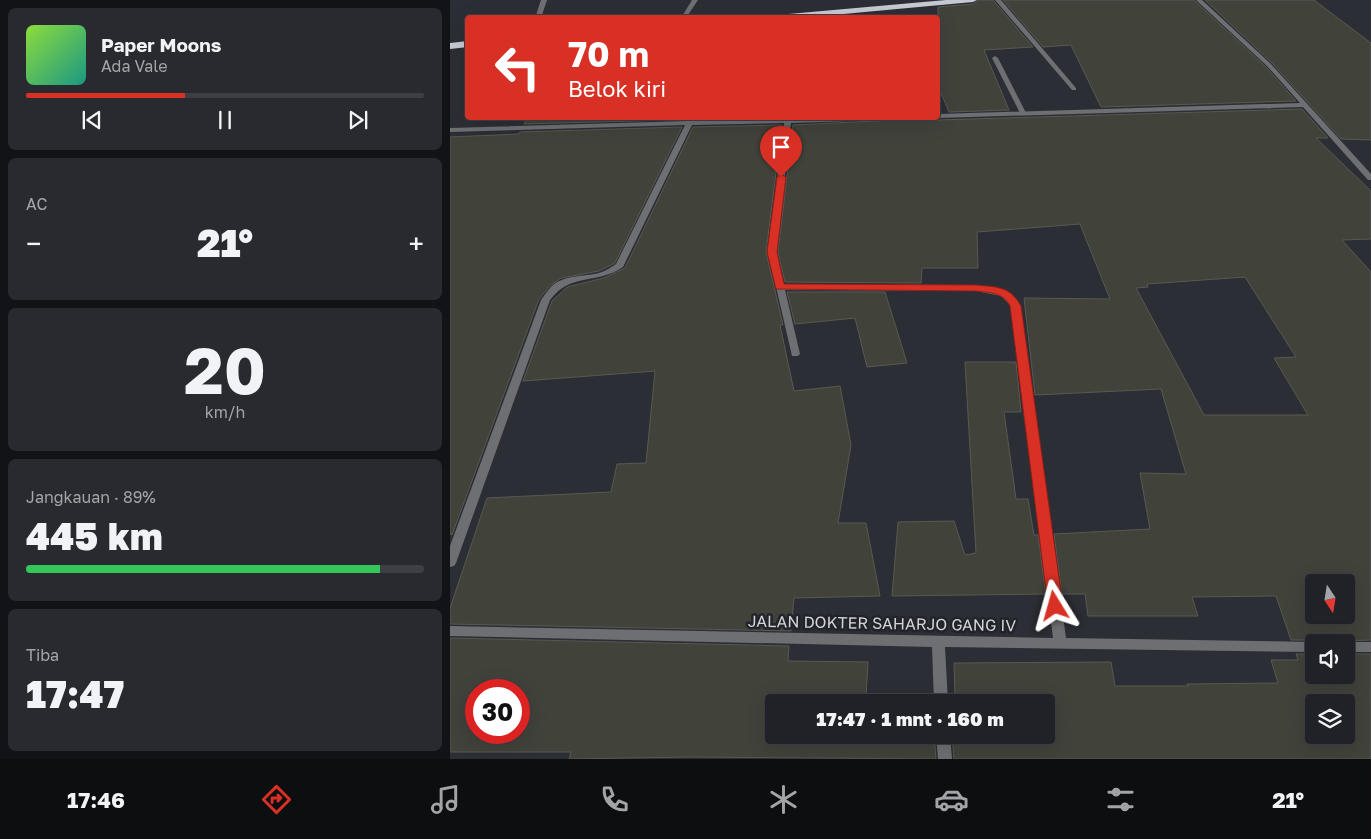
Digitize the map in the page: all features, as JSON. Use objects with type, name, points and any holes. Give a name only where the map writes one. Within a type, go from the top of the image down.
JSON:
[{"type":"highway","points":[[800,15],[973,0]]},
{"type":"highway","points":[[450,46],[465,44]]},
{"type":"street","points":[[539,15],[544,0]]},
{"type":"street","points":[[685,15],[695,0]]},
{"type":"street","points":[[998,0],[1074,89]]},
{"type":"street","points":[[1199,0],[1269,65],[1371,178]]},
{"type":"street","points":[[995,58],[1023,113]]},
{"type":"street","points":[[940,116],[1304,105]]},
{"type":"street","points":[[450,130],[788,120],[772,252],[795,354]]},
{"type":"street","points":[[450,563],[546,300],[552,289],[562,281],[613,272],[620,265],[690,123]]},
{"type":"street","points":[[780,287],[976,288],[999,290],[1010,296],[1016,306],[1060,644]]},
{"type":"street","name":"JALAN DOKTER SAHARJO GANG IV","points":[[450,631],[938,642],[1305,647]]},
{"type":"street","points":[[938,642],[941,694]]},
{"type":"street","points":[[1355,647],[1371,647]]},
{"type":"street","points":[[944,744],[945,759]]},
{"type":"building","points":[[979,0],[993,0],[1033,47],[984,50],[1009,110],[949,112],[940,91],[940,15],[938,15],[938,7],[973,4]]},
{"type":"building","points":[[1003,0],[1194,0],[1266,67],[1296,101],[1101,107],[1071,45],[1043,47]]},
{"type":"building","points":[[1205,0],[1314,0],[1371,43],[1371,140],[1341,139],[1272,63]]},
{"type":"building","points":[[1302,109],[1328,138],[1316,138],[1371,191],[1371,239],[1342,240],[1371,272],[1371,640],[1355,641],[1355,634],[1305,634],[1305,640],[1291,640],[1276,596],[1192,597],[1198,616],[1088,616],[1085,594],[1062,594],[1054,534],[1150,529],[1140,473],[1186,474],[1161,389],[1035,395],[1024,298],[1110,299],[1080,224],[977,232],[978,268],[922,268],[921,283],[785,282],[778,252],[793,125],[895,120]],"holes":[[[1245,277],[1296,357],[1274,358],[1308,415],[1204,415],[1136,288],[1148,287],[1147,284]]]},
{"type":"building","points":[[526,120],[669,120],[524,124]]},
{"type":"building","points":[[782,125],[766,252],[783,325],[780,325],[794,391],[840,386],[851,445],[838,523],[866,523],[880,596],[794,598],[791,631],[450,624],[450,608],[487,498],[611,492],[617,464],[646,463],[655,371],[523,381],[552,301],[567,287],[604,278],[625,268],[693,127]]},
{"type":"building","points":[[682,127],[615,263],[599,271],[561,278],[550,286],[539,299],[452,535],[450,534],[450,137],[519,134],[520,132]]},
{"type":"building","points":[[787,292],[885,292],[907,363],[867,367],[855,318],[795,324]]},
{"type":"building","points":[[965,362],[1016,362],[1021,412],[1004,412],[1016,499],[1028,499],[1034,535],[1038,535],[1046,594],[892,596],[898,522],[954,521],[965,555],[976,553]]},
{"type":"building","points":[[450,638],[789,646],[788,661],[868,662],[866,694],[765,694],[765,744],[935,744],[936,759],[691,757],[569,759],[571,752],[450,752]]},
{"type":"building","points":[[1296,654],[1305,654],[1305,684],[1355,684],[1355,654],[1371,654],[1371,759],[954,759],[953,744],[1055,744],[1055,694],[955,694],[954,663],[1111,662],[1115,686],[1188,686],[1187,684],[1278,683],[1271,660],[1298,660]]},
{"type":"route","points":[[781,177],[772,252],[780,287],[976,288],[999,290],[1010,296],[1016,306],[1055,606]]}]
